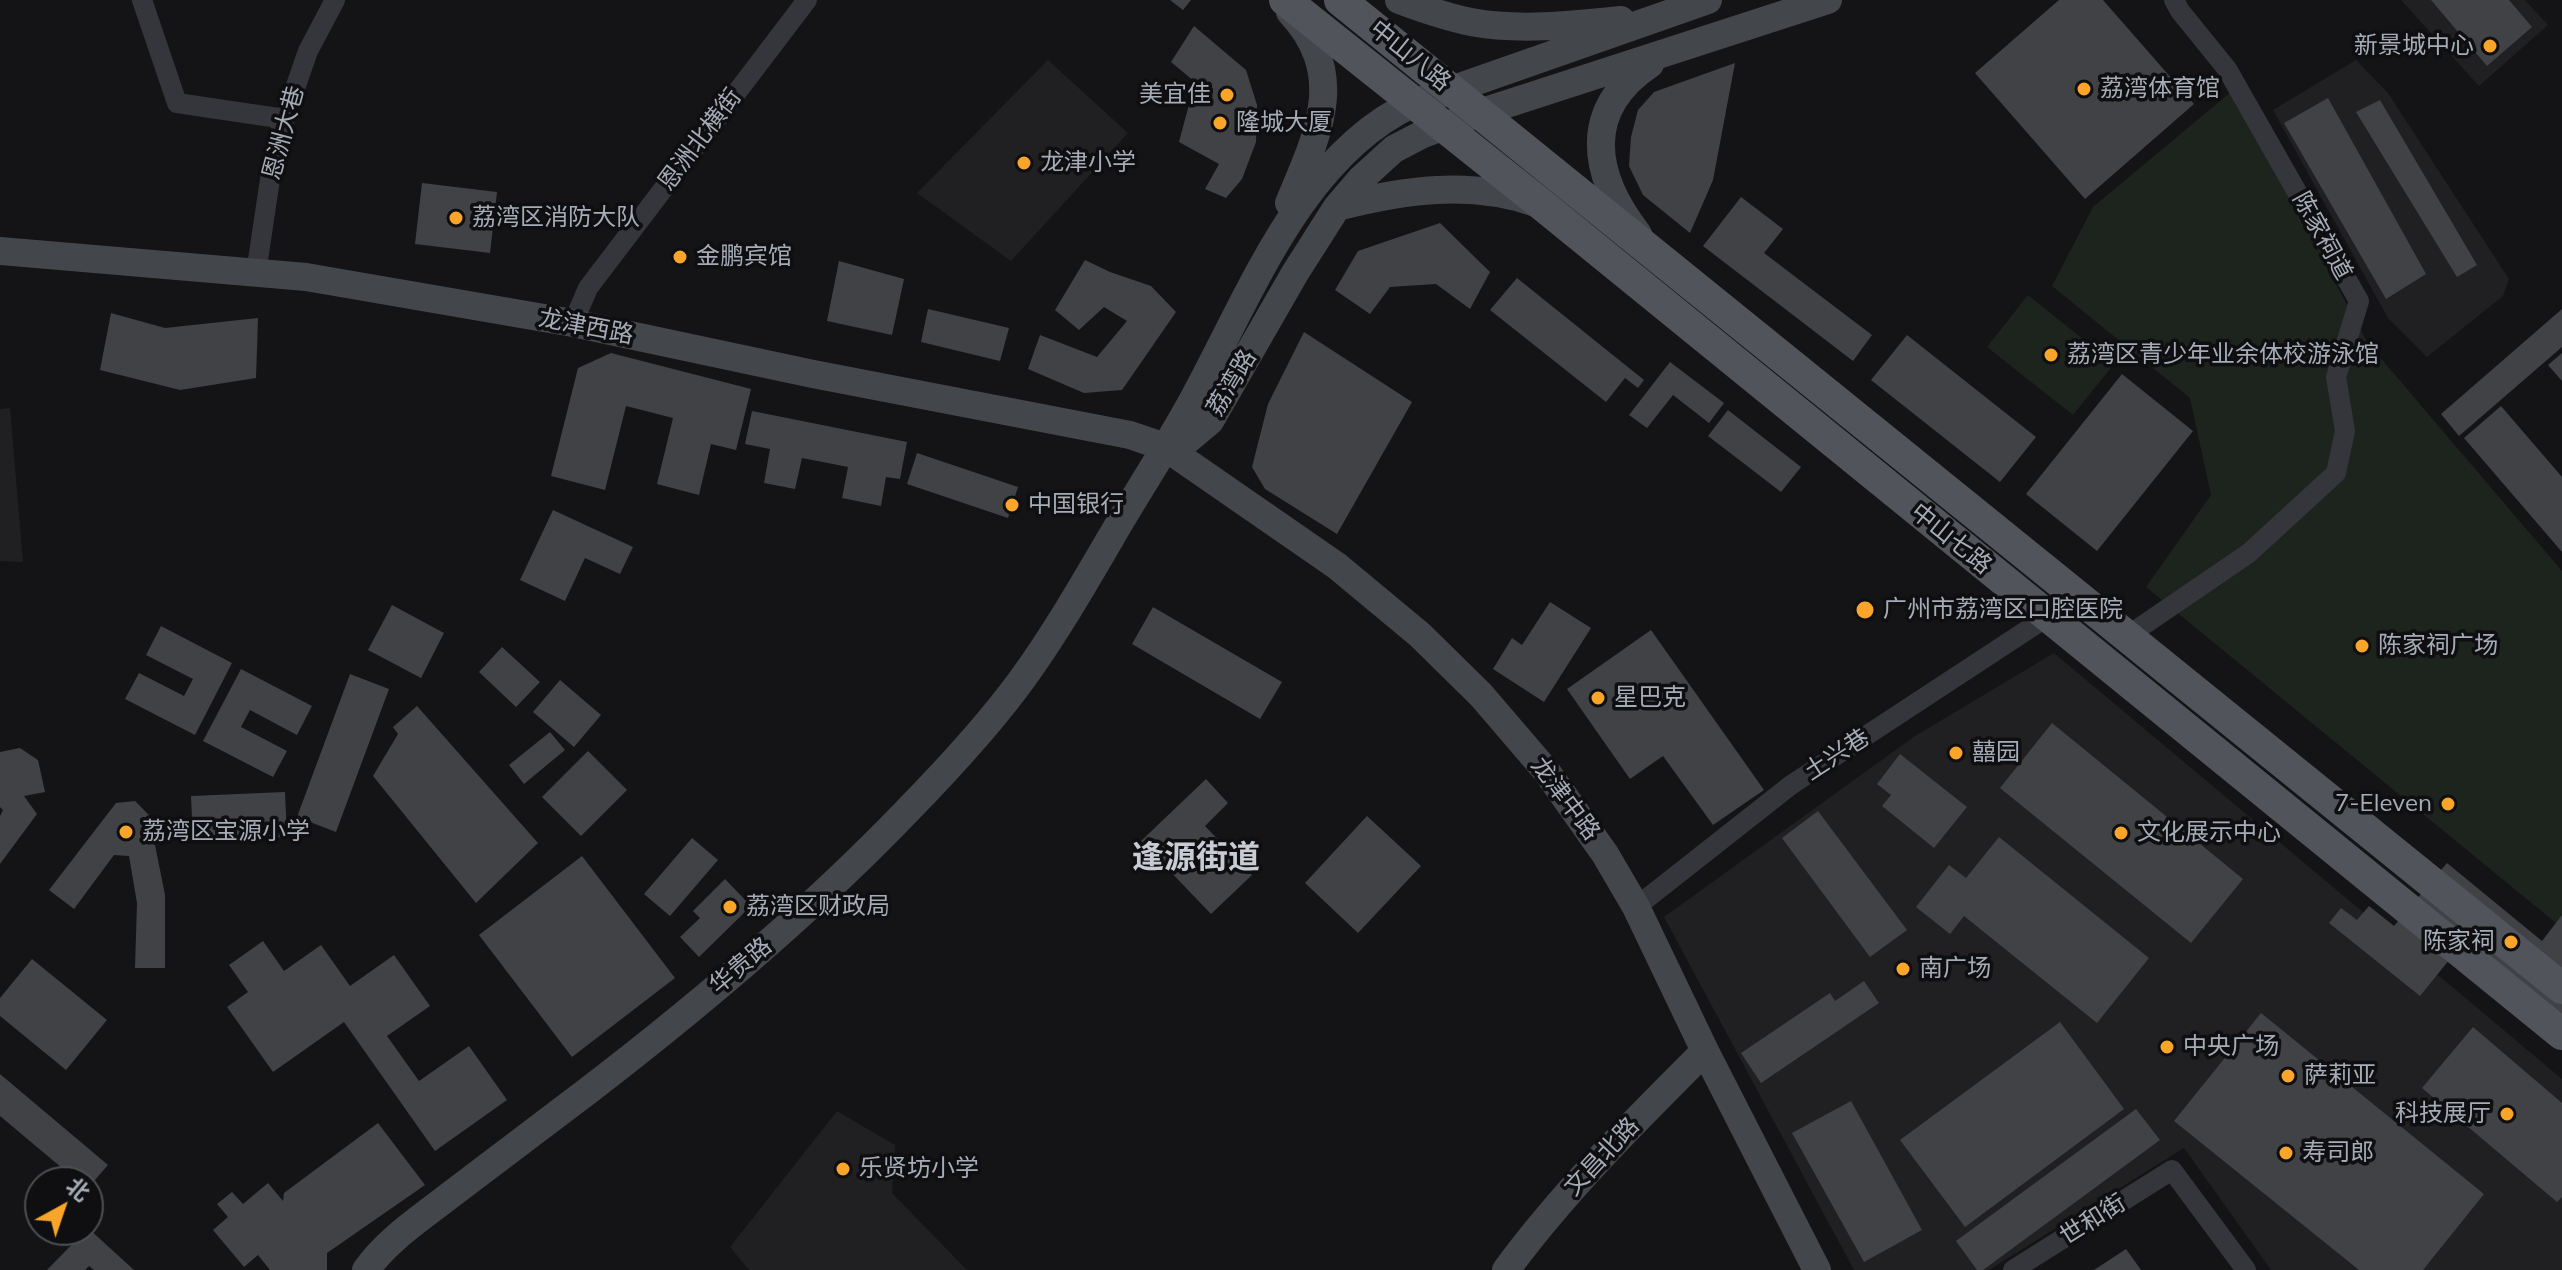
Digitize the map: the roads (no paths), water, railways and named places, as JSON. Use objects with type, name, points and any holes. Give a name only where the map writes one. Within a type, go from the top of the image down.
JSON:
[{"type":"main road","points":[[1262,269],[1316,139],[1323,110],[1324,90],[1311,40],[1278,0]]},
{"type":"main road","name":"中山八路","points":[[1285,0],[1414,103]]},
{"type":"main road","name":"中山八路","points":[[1340,0],[1479,113]]},
{"type":"main road","points":[[1399,0],[1474,23],[1523,26],[1616,21],[1702,2]]},
{"type":"main road","name":"荔湾路","points":[[1165,447],[1185,442],[1210,421],[1295,273],[1337,207],[1361,179],[1394,149],[1479,113],[1828,0]]},
{"type":"main road","name":"荔湾路","points":[[1165,447],[1262,269],[1315,185],[1372,126],[1414,103],[1450,89],[1702,2]]},
{"type":"main road","points":[[1655,257],[1620,210],[1604,169],[1601,144],[1603,118],[1622,85],[1668,52]]},
{"type":"main road","name":"中山七路","points":[[1414,103],[2562,1034]]},
{"type":"main road","name":"中山七路","points":[[1479,113],[2562,988]]},
{"type":"main road","points":[[1337,207],[1403,191],[1452,189],[1494,191],[1541,204]]},
{"type":"main road","name":"龙津西路","points":[[0,251],[306,277],[573,323],[813,374],[1130,435],[1165,447]]},
{"type":"main road","name":"龙津中路","points":[[1165,447],[1337,566],[1420,635],[1470,684],[1547,772],[1572,805],[1636,907],[1705,1051],[1817,1270]]},
{"type":"main road","name":"华贵路","points":[[366,1270],[418,1220],[591,1088],[743,965],[893,826],[985,727],[1022,679],[1073,602],[1165,447]]},
{"type":"main road","name":"文昌北路","points":[[1506,1270],[1596,1161],[1705,1051]]},
{"type":"street","points":[[142,0],[177,103],[285,119]]},
{"type":"street","name":"恩洲大巷","points":[[256,273],[275,146],[308,51],[335,0]]},
{"type":"street","name":"恩洲北横街","points":[[573,323],[588,288],[807,0]]},
{"type":"street","name":"陈家祠道","points":[[2126,637],[2249,553],[2336,473],[2345,431],[2336,377],[2359,301],[2227,69],[2174,0]]},
{"type":"street","name":"土兴巷","points":[[1636,907],[1791,785],[2047,617]]},
{"type":"street","name":"世和街","points":[[2013,1270],[2172,1170],[2246,1270]]},
{"type":"place","name":"新景城中心","points":[[2490,46]]},
{"type":"place","name":"荔湾体育馆","points":[[2084,89]]},
{"type":"place","name":"美宜佳","points":[[1227,95]]},
{"type":"place","name":"隆城大厦","points":[[1220,123]]},
{"type":"place","name":"龙津小学","points":[[1024,163]]},
{"type":"place","name":"荔湾区消防大队","points":[[456,218]]},
{"type":"place","name":"金鹏宾馆","points":[[680,257]]},
{"type":"place","name":"荔湾区青少年业余体校游泳馆","points":[[2051,355]]},
{"type":"place","name":"中国银行","points":[[1012,505]]},
{"type":"place","name":"广州市荔湾区口腔医院","points":[[1865,610]]},
{"type":"place","name":"陈家祠广场","points":[[2362,646]]},
{"type":"place","name":"星巴克","points":[[1598,698]]},
{"type":"place","name":"囍园","points":[[1956,753]]},
{"type":"place","name":"7-Eleven","points":[[2448,804]]},
{"type":"place","name":"荔湾区宝源小学","points":[[126,832]]},
{"type":"place","name":"文化展示中心","points":[[2121,833]]},
{"type":"place","name":"荔湾区财政局","points":[[730,907]]},
{"type":"place","name":"陈家祠","points":[[2511,942]]},
{"type":"place","name":"南广场","points":[[1903,969]]},
{"type":"place","name":"中央广场","points":[[2167,1047]]},
{"type":"place","name":"萨莉亚","points":[[2288,1076]]},
{"type":"place","name":"科技展厅","points":[[2507,1114]]},
{"type":"place","name":"寿司郎","points":[[2286,1153]]},
{"type":"place","name":"乐贤坊小学","points":[[843,1169]]},
{"type":"district","name":"逢源街道","points":[[1196,858]]}]
